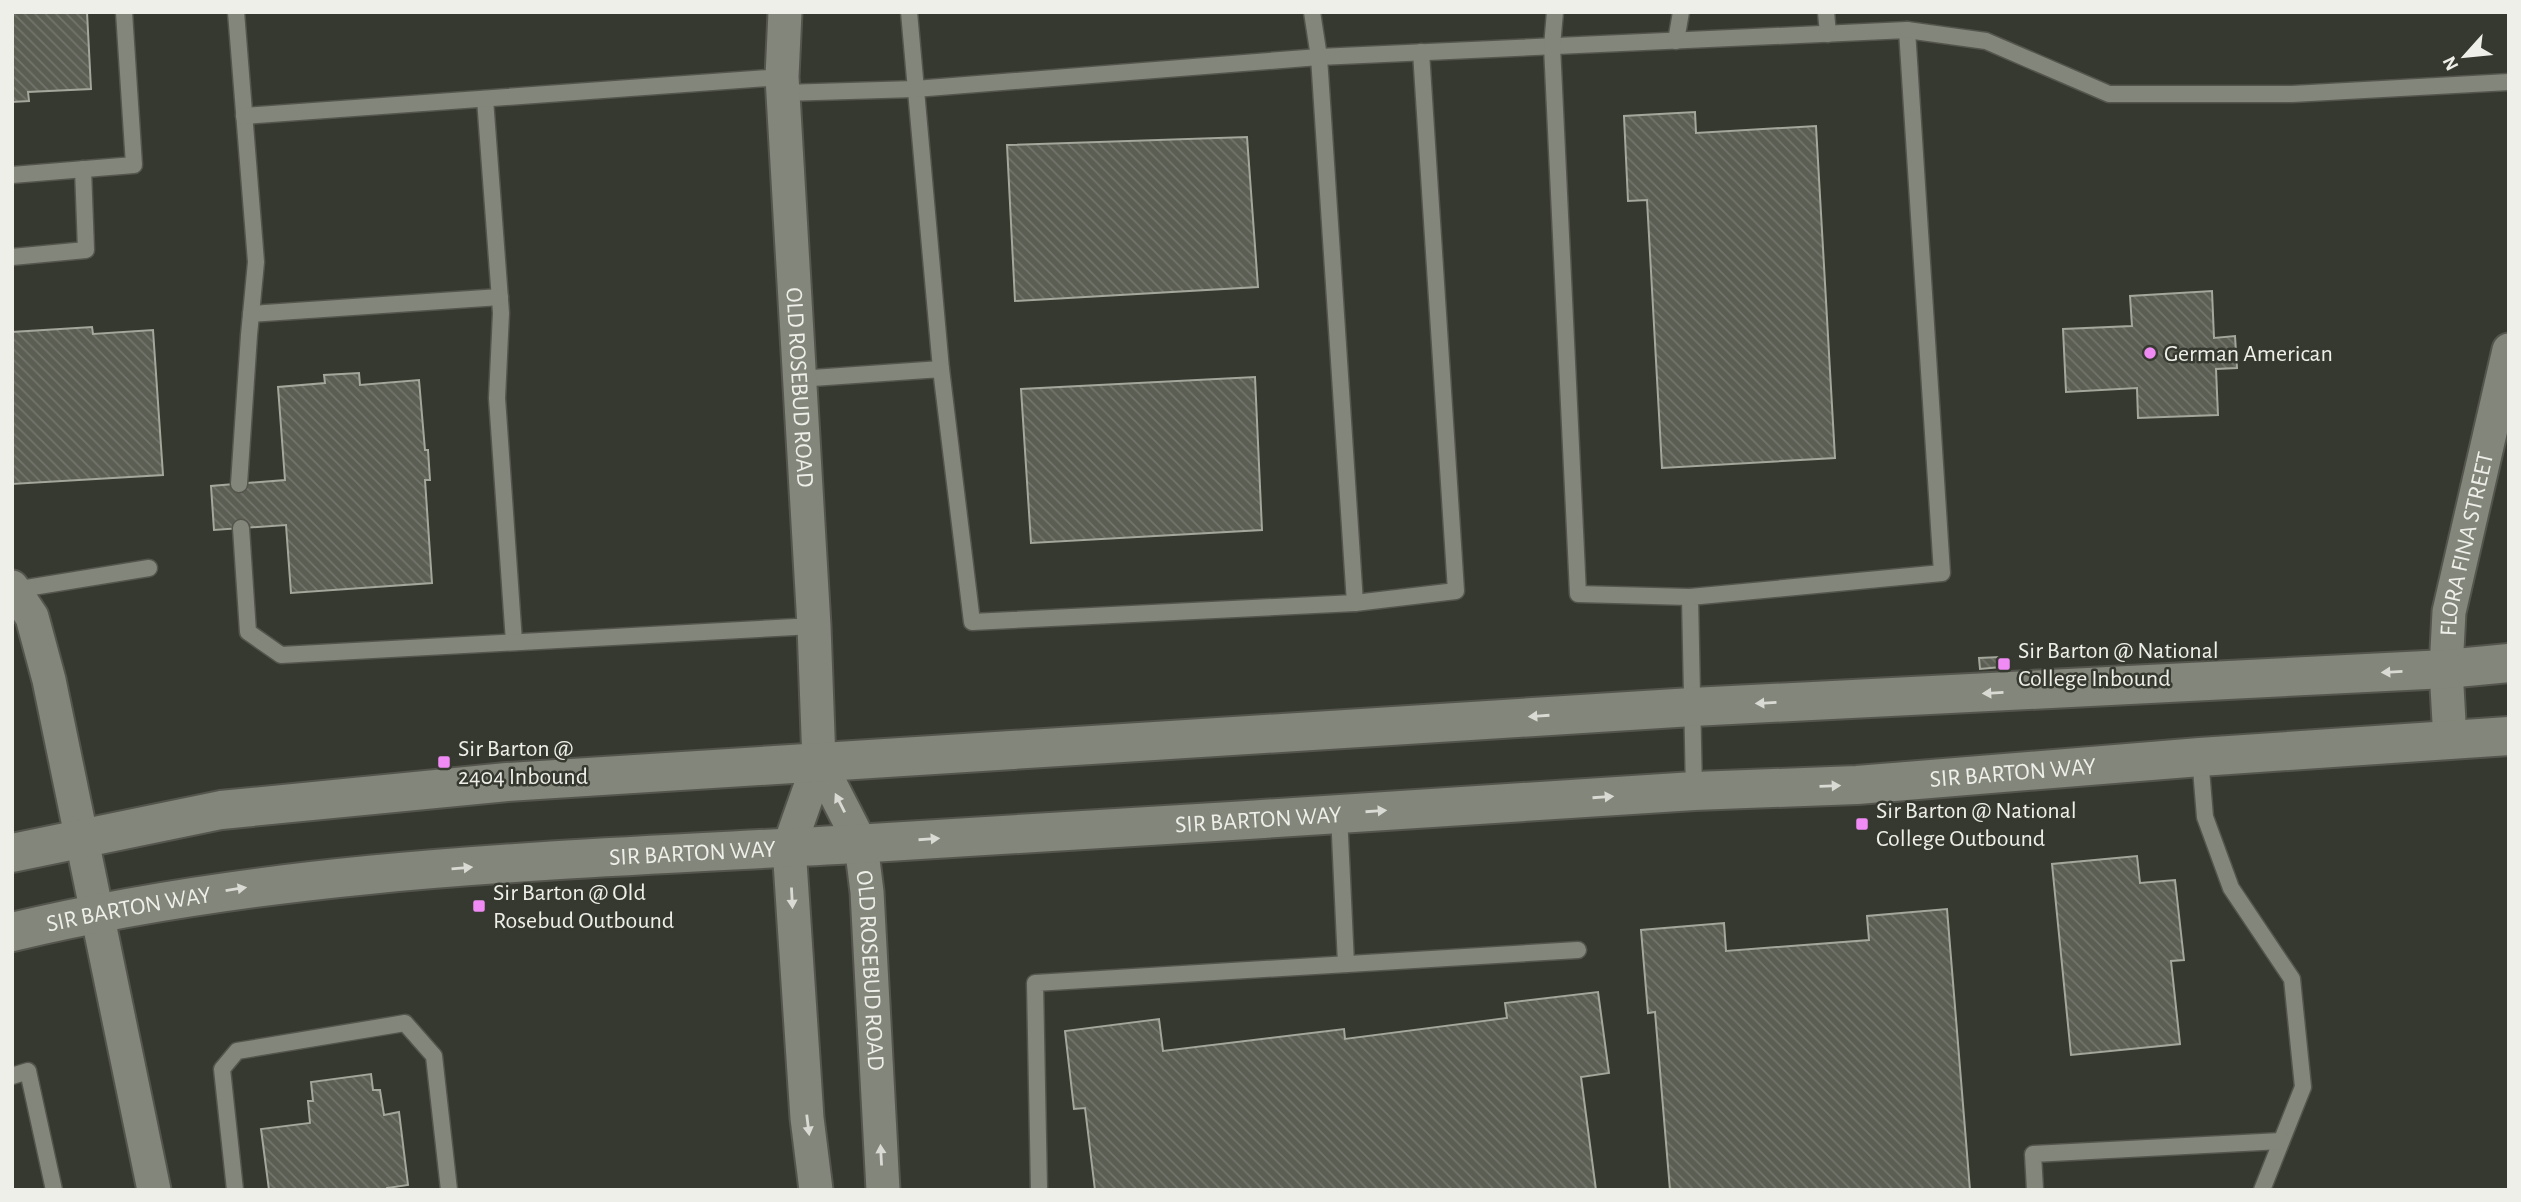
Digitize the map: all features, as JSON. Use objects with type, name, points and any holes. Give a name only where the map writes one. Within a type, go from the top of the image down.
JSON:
[{"type":"main road","points":[[12,853],[221,810],[507,782],[1692,707],[2446,669],[2509,663]]},
{"type":"main road","name":"SIR BARTON WAY","points":[[12,932],[96,913],[264,885],[468,867],[1694,791],[1857,785],[2200,757],[2509,736]]},
{"type":"street","name":"OLD ROSEBUD ROAD","points":[[785,12],[782,85],[814,626],[819,762],[789,847],[807,1118],[816,1190]]},
{"type":"street","name":"FLORA FINA STREET","points":[[2450,740],[2446,669],[2449,612],[2509,350]]},
{"type":"street","points":[[13,589],[32,617],[49,680],[154,1190]]},
{"type":"street","name":"OLD ROSEBUD ROAD","points":[[819,762],[861,844],[867,892],[883,1190]]},
{"type":"lane","points":[[12,175],[134,165],[124,12]]},
{"type":"lane","points":[[236,12],[256,262],[239,484]]},
{"type":"lane","points":[[909,12],[940,369],[972,622],[1355,603],[1456,591],[1421,52]]},
{"type":"lane","points":[[1312,12],[1320,57],[1355,603]]},
{"type":"lane","points":[[1555,12],[1552,46],[1578,594],[1690,597],[1942,573],[1907,30]]},
{"type":"lane","points":[[1676,41],[1681,12]]},
{"type":"lane","points":[[1826,12],[1828,34]]},
{"type":"lane","points":[[244,116],[485,99],[782,85],[915,89],[1320,57],[1907,30],[1986,41],[2109,94],[2292,94],[2509,82]]},
{"type":"lane","points":[[485,99],[501,313],[497,398],[514,642]]},
{"type":"lane","points":[[12,257],[86,250],[83,169]]},
{"type":"lane","points":[[251,314],[500,297]]},
{"type":"lane","points":[[798,379],[940,369]]},
{"type":"lane","points":[[241,528],[248,632],[281,655],[814,626]]},
{"type":"lane","points":[[13,589],[149,568]]},
{"type":"lane","points":[[1690,597],[1694,791]]},
{"type":"lane","points":[[2200,757],[2205,817],[2231,888],[2292,979],[2303,1087],[2262,1190]]},
{"type":"lane","points":[[1339,814],[1346,964]]},
{"type":"lane","points":[[1039,1190],[1035,983],[1578,950]]},
{"type":"lane","points":[[234,1190],[222,1069],[237,1051],[405,1023],[434,1056],[449,1190]]},
{"type":"lane","points":[[12,1076],[27,1071],[54,1190]]},
{"type":"lane","points":[[2035,1190],[2033,1154],[2281,1142]]},
{"type":"building","points":[[12,12],[87,12],[91,89],[28,92],[29,101],[12,102]]},
{"type":"building","points":[[1695,112],[1696,133],[1816,126],[1835,458],[1662,468],[1647,200],[1628,201],[1624,116]]},
{"type":"building","points":[[1247,137],[1258,287],[1015,301],[1007,145]]},
{"type":"building","name":"German American","points":[[2212,291],[2214,338],[2235,336],[2237,368],[2216,369],[2218,415],[2138,418],[2137,388],[2066,392],[2063,329],[2132,326],[2130,296]]},
{"type":"building","points":[[92,327],[93,334],[153,330],[163,475],[12,484],[12,332]]},
{"type":"building","points":[[359,373],[360,385],[419,380],[430,480],[425,480],[432,583],[291,593],[286,525],[214,530],[211,486],[285,480],[278,387],[325,383],[324,375]]},
{"type":"building","points":[[1255,377],[1262,530],[1031,543],[1021,389]]},
{"type":"building","points":[[2000,657],[2001,667],[1980,669],[1979,658]]},
{"type":"building","points":[[2137,856],[2140,883],[2175,880],[2184,960],[2171,961],[2180,1044],[2071,1055],[2052,864]]},
{"type":"building","points":[[1947,909],[1970,1190],[1670,1190],[1655,1012],[1648,1013],[1641,930],[1724,923],[1726,951],[1869,940],[1867,916]]},
{"type":"building","points":[[1598,992],[1609,1073],[1581,1077],[1596,1190],[1095,1190],[1085,1108],[1074,1109],[1065,1031],[1159,1019],[1163,1051],[1344,1029],[1345,1039],[1507,1018],[1505,1003]]},
{"type":"building","points":[[371,1074],[373,1090],[380,1090],[384,1115],[399,1112],[408,1185],[387,1190],[269,1190],[261,1129],[310,1123],[308,1101],[313,1101],[311,1082]]},
{"type":"place","name":"German American","points":[[2150,353]]},
{"type":"place","name":"Sir Barton @ National College Inbound","points":[[2004,664]]},
{"type":"place","name":"Sir Barton @ 2404 Inbound","points":[[444,762]]},
{"type":"place","name":"Sir Barton @ National College Outbound","points":[[1862,824]]},
{"type":"place","name":"Sir Barton @ Old Rosebud Outbound","points":[[479,906]]}]
